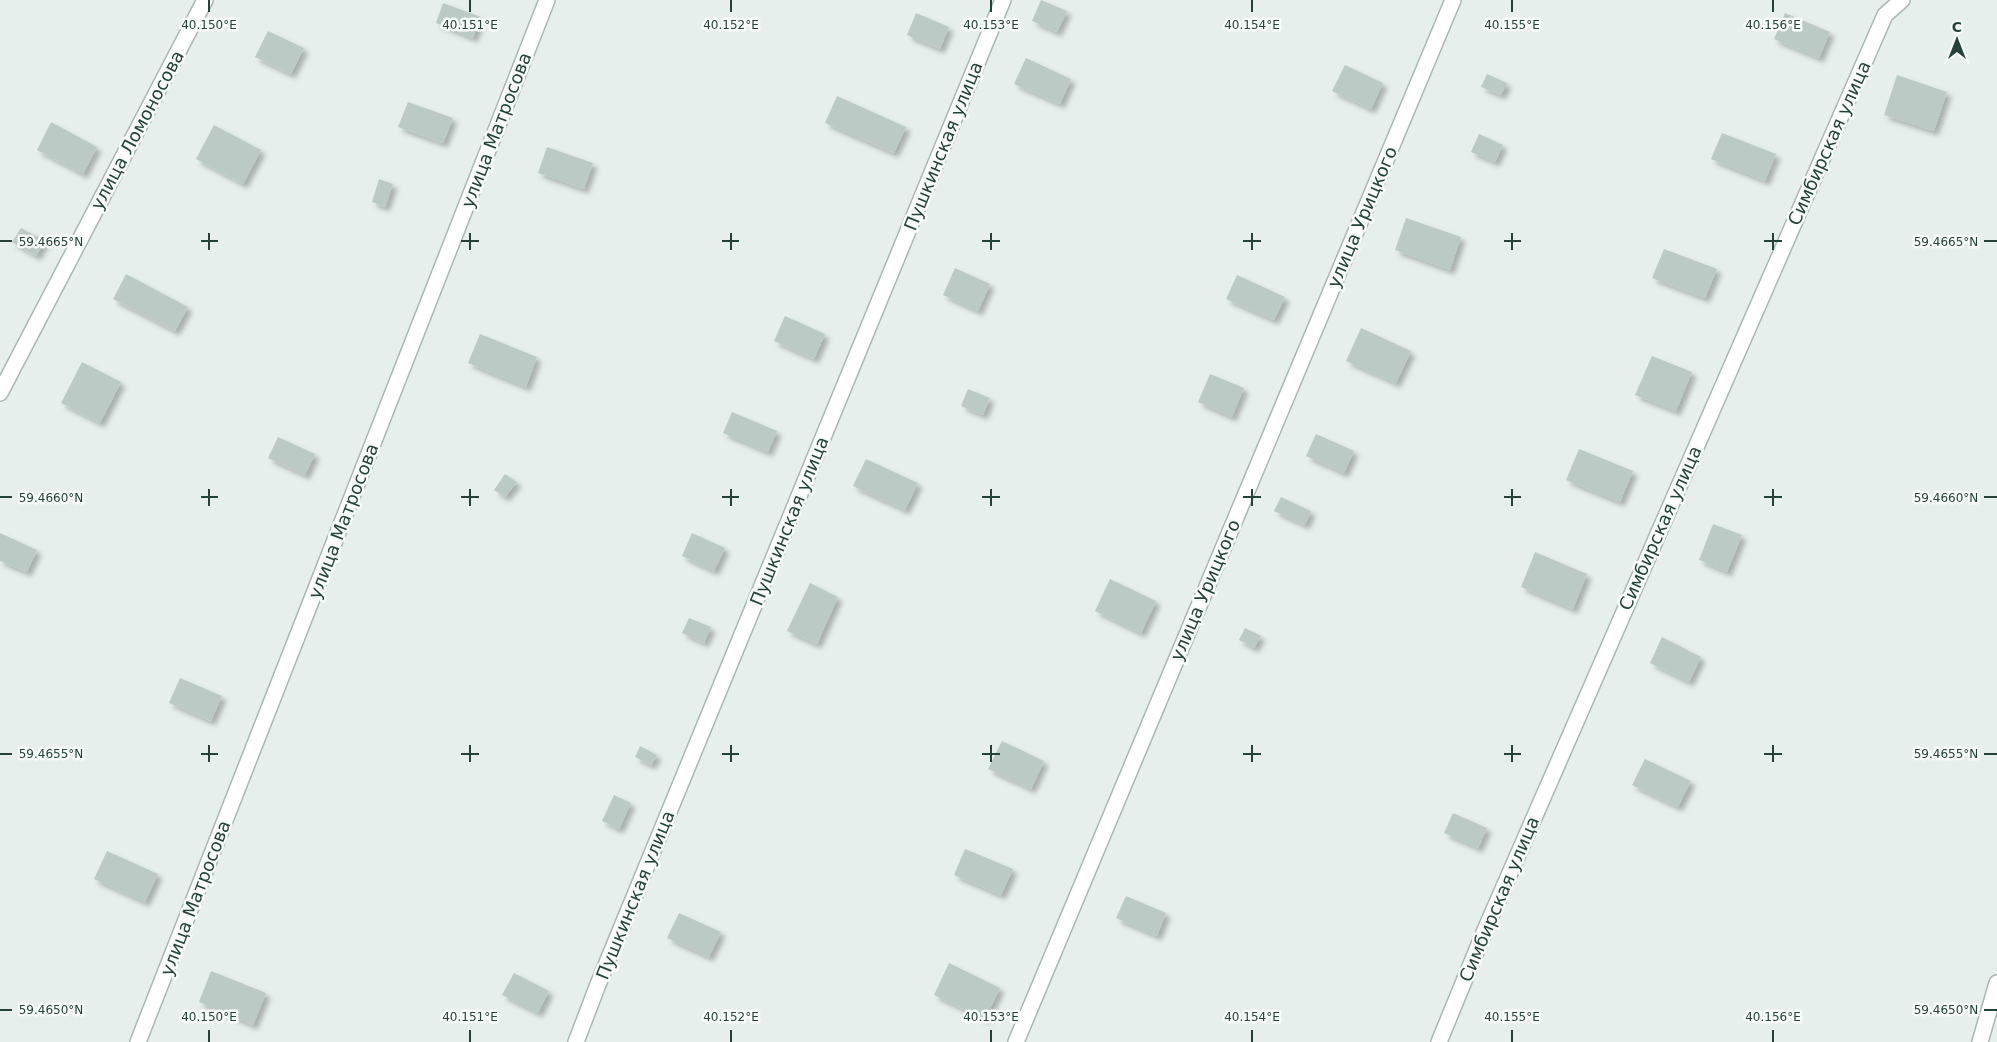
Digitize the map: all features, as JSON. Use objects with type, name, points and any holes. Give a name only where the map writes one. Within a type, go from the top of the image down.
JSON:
[{"type":"street","name":"улица Ломоносова","points":[[0,393],[205,0]]},
{"type":"street","name":"улица Матросова","points":[[138,1042],[547,0]]},
{"type":"street","name":"Пушкинская улица","points":[[576,1042],[1003,0]]},
{"type":"street","name":"улица Урицкого","points":[[1016,1042],[1453,0]]},
{"type":"street","name":"Симбирская улица","points":[[1439,1042],[1484,930],[1885,15],[1902,0]]},
{"type":"street","points":[[1980,1042],[1997,983]]},
{"type":"building","points":[[1041,0],[1067,11],[1057,32],[1032,21]]},
{"type":"building","points":[[443,3],[481,17],[473,38],[436,23]]},
{"type":"building","points":[[916,13],[949,27],[940,49],[907,35]]},
{"type":"building","points":[[1785,13],[1830,32],[1819,58],[1774,39]]},
{"type":"building","points":[[268,31],[304,48],[291,74],[255,57]]},
{"type":"building","points":[[1026,58],[1071,79],[1060,104],[1014,84]]},
{"type":"building","points":[[1345,65],[1383,83],[1371,109],[1332,91]]},
{"type":"building","points":[[1487,74],[1507,83],[1501,95],[1481,87]]},
{"type":"building","points":[[1897,75],[1947,92],[1934,131],[1884,115]]},
{"type":"building","points":[[837,96],[906,127],[894,153],[825,123]]},
{"type":"building","points":[[408,102],[453,118],[443,143],[398,127]]},
{"type":"building","points":[[51,122],[97,147],[83,174],[37,150]]},
{"type":"building","points":[[214,125],[261,150],[243,184],[196,159]]},
{"type":"building","points":[[1722,133],[1776,154],[1765,181],[1711,159]]},
{"type":"building","points":[[1479,134],[1503,145],[1495,162],[1471,152]]},
{"type":"building","points":[[547,147],[593,163],[584,189],[538,173]]},
{"type":"building","points":[[379,179],[393,184],[385,207],[372,202]]},
{"type":"building","points":[[1406,218],[1461,237],[1450,270],[1395,250]]},
{"type":"building","points":[[21,228],[45,241],[36,256],[12,242]]},
{"type":"building","points":[[1664,249],[1717,269],[1705,298],[1652,278]]},
{"type":"building","points":[[955,268],[990,284],[978,311],[943,295]]},
{"type":"building","points":[[126,274],[188,307],[175,331],[113,299]]},
{"type":"building","points":[[1237,275],[1285,297],[1274,320],[1226,299]]},
{"type":"building","points":[[785,316],[825,334],[814,359],[774,341]]},
{"type":"building","points":[[1361,328],[1411,351],[1396,383],[1346,361]]},
{"type":"building","points":[[480,334],[537,357],[526,387],[468,363]]},
{"type":"building","points":[[1652,356],[1692,372],[1676,411],[1635,395]]},
{"type":"building","points":[[82,362],[121,382],[100,423],[61,403]]},
{"type":"building","points":[[1210,374],[1244,388],[1232,417],[1198,402]]},
{"type":"building","points":[[968,389],[990,398],[983,415],[961,406]]},
{"type":"building","points":[[732,412],[777,431],[768,452],[723,433]]},
{"type":"building","points":[[1316,434],[1354,451],[1344,473],[1306,456]]},
{"type":"building","points":[[278,437],[315,454],[305,475],[268,458]]},
{"type":"building","points":[[1579,449],[1633,471],[1620,502],[1566,480]]},
{"type":"building","points":[[866,459],[918,483],[905,510],[853,486]]},
{"type":"building","points":[[505,474],[517,482],[505,497],[494,490]]},
{"type":"building","points":[[1281,497],[1311,511],[1305,525],[1274,511]]},
{"type":"building","points":[[1713,524],[1742,535],[1727,572],[1699,560]]},
{"type":"building","points":[[0,533],[37,550],[27,572],[0,561]]},
{"type":"building","points":[[692,533],[725,548],[714,571],[682,556]]},
{"type":"building","points":[[1535,552],[1587,574],[1573,609],[1521,587]]},
{"type":"building","points":[[1110,579],[1156,601],[1141,633],[1095,611]]},
{"type":"building","points":[[810,583],[838,597],[817,644],[787,631]]},
{"type":"building","points":[[689,618],[711,627],[704,643],[682,633]]},
{"type":"building","points":[[1245,628],[1261,636],[1254,648],[1239,640]]},
{"type":"building","points":[[1662,637],[1701,657],[1689,682],[1650,663]]},
{"type":"building","points":[[180,678],[222,696],[211,721],[169,703]]},
{"type":"building","points":[[1002,741],[1044,761],[1031,789],[988,769]]},
{"type":"building","points":[[640,746],[657,755],[651,765],[635,757]]},
{"type":"building","points":[[1645,759],[1691,781],[1678,807],[1632,785]]},
{"type":"building","points":[[614,795],[631,803],[619,829],[602,821]]},
{"type":"building","points":[[1453,813],[1487,828],[1478,848],[1444,833]]},
{"type":"building","points":[[965,849],[1013,869],[1001,895],[954,875]]},
{"type":"building","points":[[107,851],[158,874],[145,902],[94,879]]},
{"type":"building","points":[[1126,896],[1166,913],[1157,936],[1116,918]]},
{"type":"building","points":[[679,913],[721,932],[709,957],[667,938]]},
{"type":"building","points":[[949,963],[1000,988],[985,1019],[934,995]]},
{"type":"building","points":[[211,971],[266,993],[253,1025],[199,1002]]},
{"type":"building","points":[[514,973],[549,991],[538,1013],[502,995]]}]
